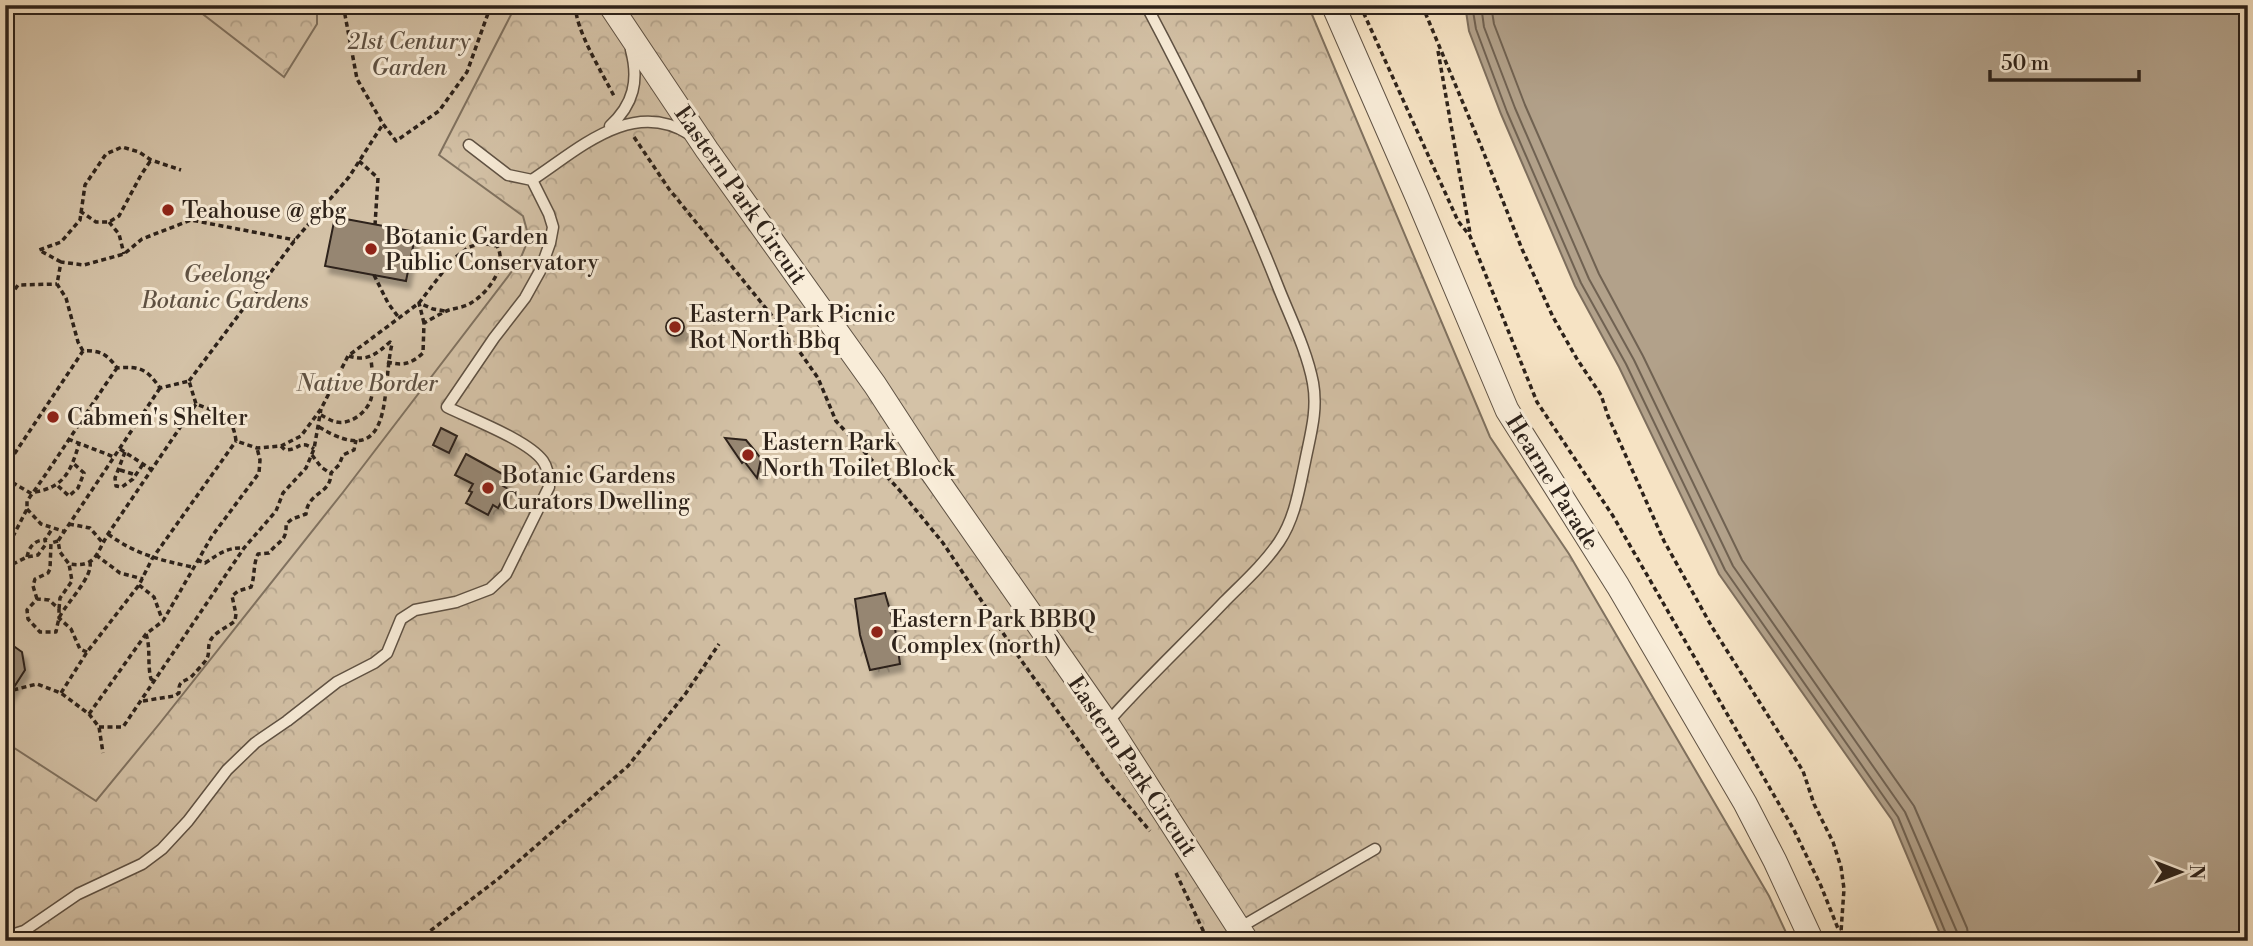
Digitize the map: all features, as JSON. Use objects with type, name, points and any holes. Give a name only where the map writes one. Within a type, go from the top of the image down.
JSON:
[{"type":"street","name":"Hearne Parade","points":[[1332,5],[1381,112],[1507,410],[1618,586],[1745,803],[1812,941]]},
{"type":"street","name":"Eastern Park Circuit","points":[[613,10],[707,150],[867,375],[1107,723],[1243,934]]},
{"type":"lane","points":[[1107,723],[1144,681],[1260,566],[1279,542],[1292,516],[1300,491],[1314,415],[1314,391],[1309,367],[1266,254],[1180,70],[1146,5]]},
{"type":"lane","points":[[469,145],[508,175],[532,180],[624,118],[636,79],[630,47],[613,10]]},
{"type":"lane","points":[[624,118],[673,125],[694,137],[707,150]]},
{"type":"lane","points":[[5,937],[24,931],[78,894],[142,864],[162,849],[188,821],[227,770],[255,743],[337,682],[374,663],[387,653],[401,619],[415,610],[475,597],[490,589],[506,574],[549,487],[544,461],[528,447],[447,407],[494,338],[526,298],[540,271],[553,227],[532,180]]},
{"type":"lane","points":[[1243,934],[1375,849]]},
{"type":"path","points":[[346,5],[345,15],[357,79],[396,141],[439,111],[467,72],[491,5]]},
{"type":"path","points":[[576,5],[579,26],[632,134],[669,189],[790,338],[818,378],[836,421],[943,543],[1028,670],[1107,779],[1157,841]]},
{"type":"path","points":[[1360,5],[1458,221],[1470,236]]},
{"type":"path","points":[[1422,5],[1522,249],[1553,317],[1601,395],[1664,541],[1712,627],[1803,771],[1841,867],[1844,889],[1841,934]]},
{"type":"path","points":[[1438,46],[1470,236],[1536,402],[1613,516],[1794,830],[1812,865],[1843,941]]},
{"type":"path","points":[[37,599],[27,610],[28,619],[40,632],[56,632],[60,598],[72,581],[69,564],[60,552],[58,541],[64,531],[160,388],[189,381],[295,240],[349,177],[383,124]]},
{"type":"path","points":[[181,170],[122,147],[106,154],[85,185],[80,220],[61,242],[39,250],[61,262],[84,265],[124,254],[142,239],[191,220],[295,240]]},
{"type":"path","points":[[80,211],[96,222],[109,222],[119,216],[152,160]]},
{"type":"path","points":[[359,161],[379,178],[376,225]]},
{"type":"path","points":[[109,222],[119,234],[124,254]]},
{"type":"path","points":[[236,441],[257,447],[281,446],[301,436],[321,409],[348,356],[419,303],[453,260],[469,247],[482,243],[497,246],[500,266],[488,288],[470,304],[447,311],[424,323]]},
{"type":"path","points":[[61,262],[57,284],[66,298],[83,351]]},
{"type":"path","points":[[374,275],[399,318]]},
{"type":"path","points":[[5,303],[18,285],[57,284]]},
{"type":"path","points":[[419,303],[447,311]]},
{"type":"path","points":[[387,362],[407,365],[423,353],[424,323],[419,303]]},
{"type":"path","points":[[319,427],[334,436],[356,440],[373,435],[379,426],[385,398],[387,362],[392,344],[390,342],[370,358],[348,356]]},
{"type":"path","points":[[83,351],[104,353],[117,368]]},
{"type":"path","points":[[5,468],[83,351]]},
{"type":"path","points":[[321,415],[336,422],[351,421],[363,412],[371,399],[373,380],[370,358]]},
{"type":"path","points":[[5,552],[27,509],[27,501],[117,368],[133,366],[149,373],[160,388]]},
{"type":"path","points":[[189,381],[196,404]]},
{"type":"path","points":[[61,693],[87,652],[139,585],[152,559],[236,441],[234,426],[224,415],[196,404]]},
{"type":"path","points":[[69,564],[82,566],[90,563],[196,404]]},
{"type":"path","points":[[99,727],[123,727],[244,548],[276,511],[283,494],[306,468],[312,455],[321,409]]},
{"type":"path","points":[[68,439],[114,457]]},
{"type":"path","points":[[142,701],[179,693],[180,682],[191,677],[208,659],[209,642],[214,635],[235,621],[232,596],[251,587],[258,554],[269,553],[286,536],[286,524],[306,514],[307,504],[331,481],[331,474],[343,455],[354,450],[356,440]]},
{"type":"path","points":[[5,478],[34,493],[57,486],[73,463],[79,444]]},
{"type":"path","points":[[281,446],[285,450],[292,450],[300,444],[306,444],[314,449]]},
{"type":"path","points":[[89,714],[146,634],[163,621],[212,536],[259,474],[257,447]]},
{"type":"path","points":[[120,449],[152,470]]},
{"type":"path","points":[[125,452],[115,478],[116,486],[122,487],[133,479],[143,464]]},
{"type":"path","points":[[312,455],[321,467],[331,474]]},
{"type":"path","points":[[57,486],[69,495],[79,488],[84,473],[73,463]]},
{"type":"path","points":[[120,470],[136,475]]},
{"type":"path","points":[[27,509],[41,524],[64,531]]},
{"type":"path","points":[[69,524],[90,528],[102,543]]},
{"type":"path","points":[[5,568],[27,556],[42,552],[52,528]]},
{"type":"path","points":[[108,534],[152,559],[192,567]]},
{"type":"path","points":[[27,556],[33,543],[45,540]]},
{"type":"path","points":[[37,599],[33,586],[35,579],[48,573],[51,543],[58,541]]},
{"type":"path","points":[[197,560],[205,563],[223,551],[244,548]]},
{"type":"path","points":[[96,555],[120,573],[143,579]]},
{"type":"path","points":[[59,618],[87,578],[91,569],[90,563]]},
{"type":"path","points":[[139,585],[155,597],[163,621]]},
{"type":"path","points":[[37,599],[49,600],[59,609]]},
{"type":"path","points":[[59,618],[71,629],[80,649],[87,652]]},
{"type":"path","points":[[146,634],[149,642],[148,669],[151,680],[155,681]]},
{"type":"path","points":[[417,941],[498,879],[628,766],[686,693],[719,644]]},
{"type":"path","points":[[5,692],[37,684],[61,693],[89,714],[99,727],[103,753]]},
{"type":"path","points":[[1171,862],[1208,941]]},
{"type":"green space","points":[[5,5],[1308,5],[1490,437],[1569,554],[1769,896],[1790,941],[5,941]]},
{"type":"green space","name":"Geelong Botanic Gardens","points":[[5,5],[191,5],[284,77],[317,24],[317,5],[516,5],[439,155],[523,216],[529,238],[519,262],[344,491],[96,801],[5,742]]},
{"type":"water","points":[[1465,5],[2248,5],[2248,941],[1943,941],[1892,820],[1719,574],[1619,367],[1575,286],[1501,114],[1469,31]]},
{"type":"building","name":"Botanic Garden Public Conservatory","points":[[335,217],[416,232],[406,281],[325,266]]},
{"type":"building","name":"Eastern Park Picnic Rot North Bbq","points":[[675,318],[681,321],[684,327],[681,333],[675,336],[669,333],[666,327],[669,321]]},
{"type":"building","points":[[441,428],[457,436],[449,453],[433,445]]},
{"type":"building","name":"Eastern Park North Toilet Block","points":[[725,438],[746,440],[756,452],[761,459],[757,478],[744,461],[742,463]]},
{"type":"building","name":"Botanic Gardens Curators Dwelling","points":[[466,454],[508,477],[503,486],[508,489],[498,508],[493,505],[488,515],[466,503],[473,484],[455,475]]},
{"type":"building","name":"Eastern Park BBBQ Complex (north)","points":[[885,593],[895,628],[900,664],[870,670],[860,635],[855,599]]},
{"type":"building","points":[[5,640],[22,652],[25,670],[5,701]]},
{"type":"place","name":"Teahouse @ gbg","points":[[168,210]]},
{"type":"place","name":"Botanic Garden Public Conservatory","points":[[371,249]]},
{"type":"place","name":"Eastern Park Picnic Rot North Bbq","points":[[675,327]]},
{"type":"place","name":"Cabmen's Shelter","points":[[53,417]]},
{"type":"place","name":"Eastern Park North Toilet Block","points":[[748,455]]},
{"type":"place","name":"Botanic Gardens Curators Dwelling","points":[[488,488]]},
{"type":"place","name":"Eastern Park BBBQ Complex (north)","points":[[877,632]]},
{"type":"park label","name":"21st Century Garden","points":[[409,54]]},
{"type":"park label","name":"Native Border","points":[[367,383]]}]
